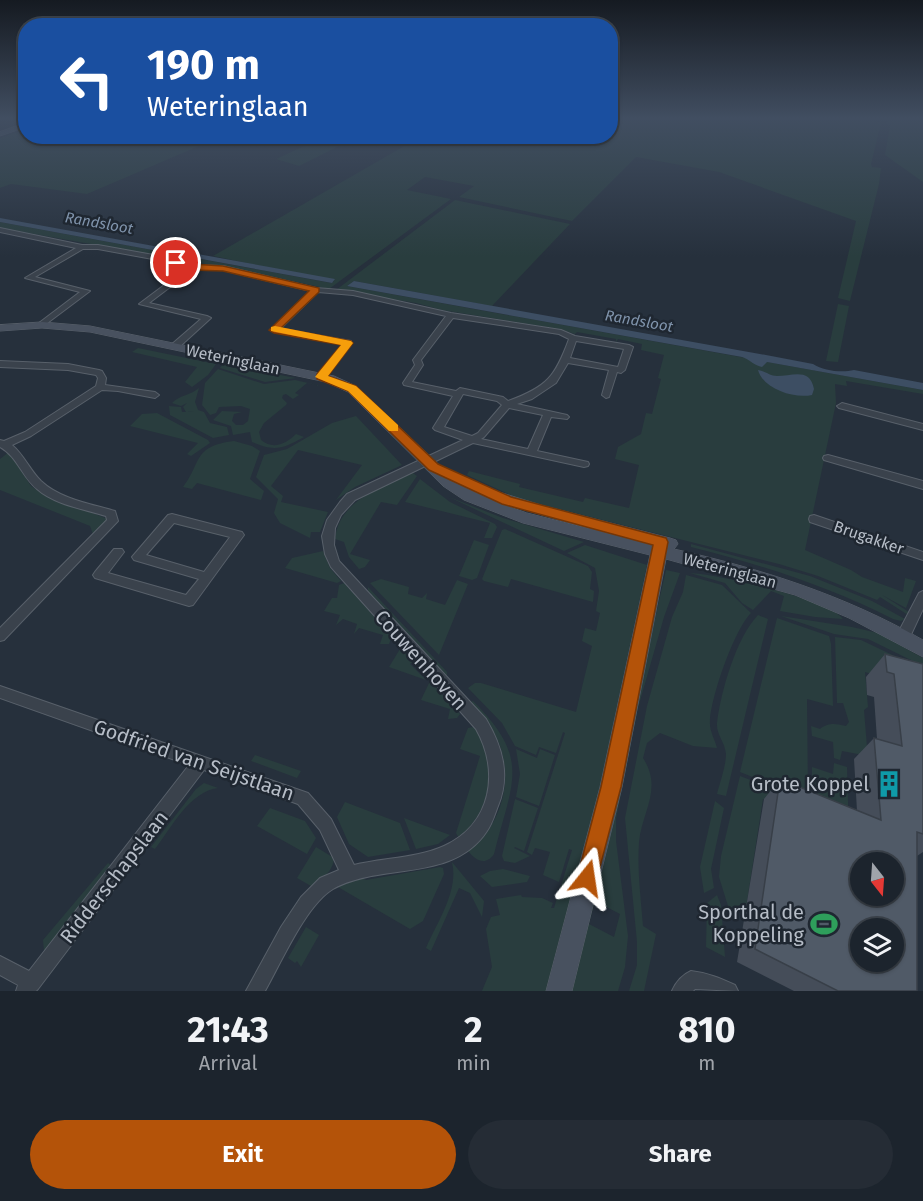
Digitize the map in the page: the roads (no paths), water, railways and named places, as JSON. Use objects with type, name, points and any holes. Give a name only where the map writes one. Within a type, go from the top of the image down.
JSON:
[{"type":"street","points":[[0,230],[82,247],[98,247],[159,258],[192,267],[223,268],[316,290],[353,293],[451,315],[561,332],[573,338],[629,346],[621,370],[565,360]]},
{"type":"street","points":[[42,325],[86,291],[29,278],[82,247]]},
{"type":"street","points":[[174,347],[207,318],[143,304],[192,267]]},
{"type":"street","points":[[316,290],[274,330],[348,343],[321,377]]},
{"type":"street","points":[[451,315],[417,360],[419,365],[407,383],[458,394]]},
{"type":"street","name":"Weteringlaan","points":[[0,328],[42,325],[90,329],[321,377],[352,389],[430,464],[441,478],[462,492],[504,510],[778,573],[857,604],[905,634],[923,649]]},
{"type":"street","name":"Couwenhoven","points":[[255,991],[307,903],[323,885],[349,873],[418,863],[444,856],[455,850],[468,841],[483,825],[497,788],[496,756],[481,724],[335,564],[328,549],[328,527],[341,506],[362,491],[430,464],[474,439],[488,429],[507,405],[529,397],[553,381],[565,360],[573,338]]},
{"type":"street","points":[[0,364],[84,369],[99,373],[102,378],[100,387]]},
{"type":"street","points":[[606,395],[614,369]]},
{"type":"street","points":[[2,444],[28,434],[100,387],[155,395]]},
{"type":"street","points":[[564,417],[507,405],[500,399],[460,391],[438,428],[526,453],[532,452],[584,464]]},
{"type":"street","points":[[842,406],[923,427]]},
{"type":"street","points":[[532,452],[548,414]]},
{"type":"street","points":[[0,636],[113,521],[111,514],[43,489],[32,479],[14,450],[2,444]]},
{"type":"street","points":[[828,458],[923,485]]},
{"type":"street","points":[[118,552],[99,575],[189,601],[207,577],[238,535],[172,518],[138,557],[207,577]]},
{"type":"street","name":"Brugakker","points":[[814,519],[923,556]]},
{"type":"street","points":[[559,991],[611,787],[660,547]]},
{"type":"street","points":[[905,634],[923,596]]},
{"type":"street","name":"Weteringlaan","points":[[905,634],[923,639]]},
{"type":"street","name":"Godfried van Seijstlaan","points":[[0,692],[303,798],[331,830],[349,873]]},
{"type":"street","name":"Ridderschapslaan","points":[[28,987],[201,762]]},
{"type":"street","points":[[0,965],[28,987]]},
{"type":"street","points":[[681,991],[691,980],[701,980],[729,991]]},
{"type":"water","points":[[0,218],[335,279],[332,283],[0,222]]},
{"type":"water","points":[[354,281],[766,355],[813,364],[833,371],[854,370],[923,383],[923,390],[767,362],[762,367],[742,357],[347,286]]},
{"type":"water","points":[[758,370],[774,376],[804,375],[812,382],[814,389],[812,395],[788,394],[780,391],[766,382]]},
{"type":"place","name":"Grote Koppel","points":[[889,784]]},
{"type":"place","name":"Sporthal de Koppeling","points":[[824,924]]},
{"type":"water label","name":"Randsloot","points":[[99,223]]},
{"type":"water label","name":"Randsloot","points":[[639,321]]}]
